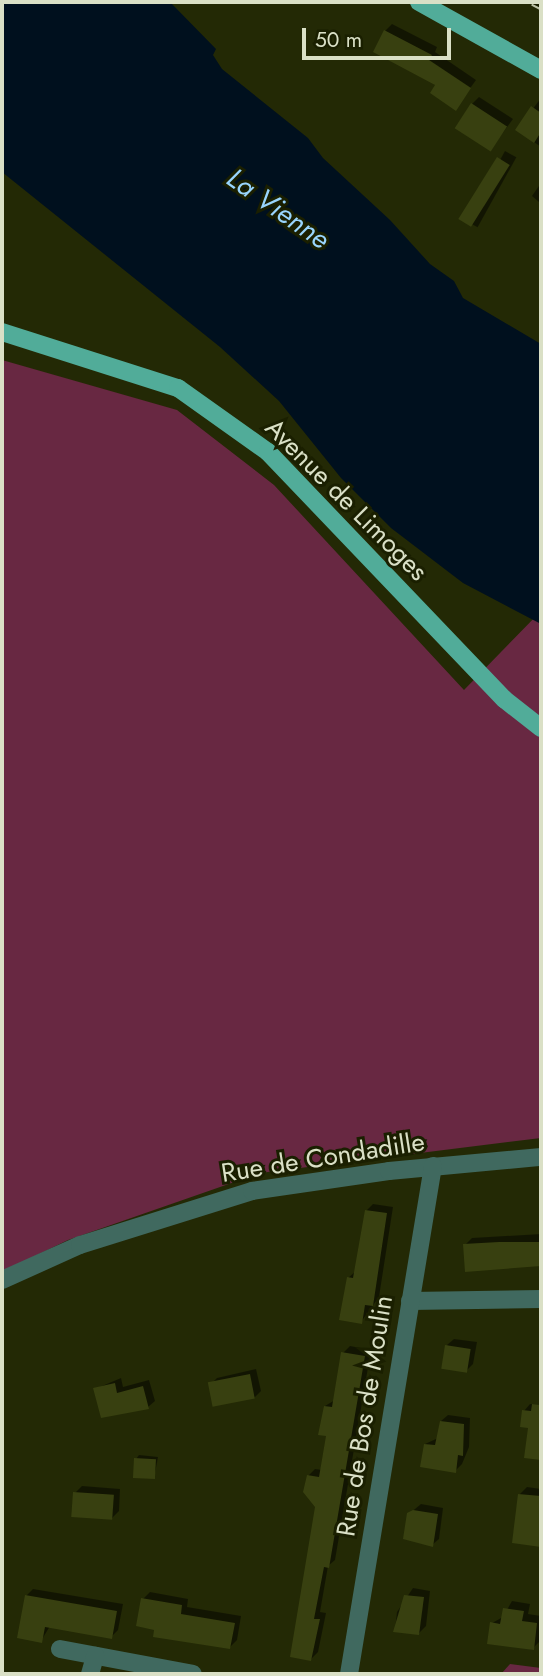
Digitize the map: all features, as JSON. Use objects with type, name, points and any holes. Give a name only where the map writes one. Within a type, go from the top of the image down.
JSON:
[{"type":"main road","points":[[419,2],[541,70]]},
{"type":"main road","name":"Avenue de Limoges","points":[[2,332],[178,388],[268,452],[504,699],[541,728]]},
{"type":"street","name":"Rue de Condadille","points":[[2,1280],[79,1245],[252,1191],[433,1166],[541,1157]]},
{"type":"street","name":"Rue de Bos de Moulin","points":[[349,1674],[433,1166]]},
{"type":"street","points":[[410,1301],[541,1299]]},
{"type":"street","points":[[60,1649],[193,1674]]},
{"type":"street","points":[[90,1674],[95,1656]]},
{"type":"shaded area","points":[[2,360],[177,410],[274,485],[464,690],[541,611],[541,1138],[260,1173],[68,1240],[2,1272]]},
{"type":"shaded area","points":[[510,1664],[541,1668],[541,1674],[501,1674]]},
{"type":"water","name":"La Vienne","points":[[2,2],[170,2],[216,49],[213,55],[222,69],[308,138],[323,158],[390,220],[430,264],[454,281],[463,298],[541,344],[541,624],[463,583],[391,528],[341,478],[279,401],[220,347],[2,172]]},
{"type":"building","points":[[384,30],[432,55],[429,60],[471,88],[456,111],[430,93],[435,85],[373,52]]},
{"type":"building","points":[[471,103],[507,126],[491,152],[455,128]]},
{"type":"building","points":[[531,106],[541,113],[541,132],[534,143],[515,130]]},
{"type":"building","points":[[497,157],[510,165],[471,227],[458,219]]},
{"type":"building","points":[[365,1210],[387,1213],[373,1306],[365,1305],[362,1324],[339,1320],[347,1277],[353,1278]]},
{"type":"building","points":[[541,1242],[541,1266],[465,1272],[463,1244]]},
{"type":"building","points":[[445,1345],[471,1349],[467,1373],[441,1369]]},
{"type":"building","points":[[341,1352],[365,1356],[329,1568],[324,1567],[314,1619],[320,1619],[311,1661],[290,1657],[315,1507],[303,1492],[307,1475],[319,1477],[326,1436],[318,1435],[324,1406],[332,1407]]},
{"type":"building","points":[[250,1374],[255,1399],[213,1407],[208,1382]]},
{"type":"building","points":[[115,1383],[117,1393],[143,1386],[149,1409],[101,1418],[93,1388]]},
{"type":"building","points":[[532,1404],[541,1405],[541,1460],[524,1458],[528,1428],[520,1427],[522,1410],[531,1411]]},
{"type":"building","points":[[440,1421],[464,1424],[463,1456],[458,1455],[456,1473],[420,1467],[424,1444],[435,1445]]},
{"type":"building","points":[[134,1458],[156,1459],[155,1479],[133,1478]]},
{"type":"building","points":[[73,1492],[114,1495],[112,1520],[71,1517]]},
{"type":"building","points":[[518,1494],[541,1496],[541,1547],[512,1543]]},
{"type":"building","points":[[413,1510],[438,1514],[433,1547],[403,1539],[407,1513]]},
{"type":"building","points":[[25,1595],[117,1611],[112,1639],[45,1627],[42,1643],[17,1638]]},
{"type":"building","points":[[404,1595],[424,1597],[419,1635],[393,1632]]},
{"type":"building","points":[[141,1598],[182,1605],[181,1614],[235,1623],[230,1649],[153,1637],[154,1630],[136,1626]]},
{"type":"building","points":[[503,1608],[524,1611],[522,1621],[537,1623],[534,1650],[487,1644],[490,1622],[500,1624]]},
{"type":"railway","points":[[533,2],[541,6]]}]
